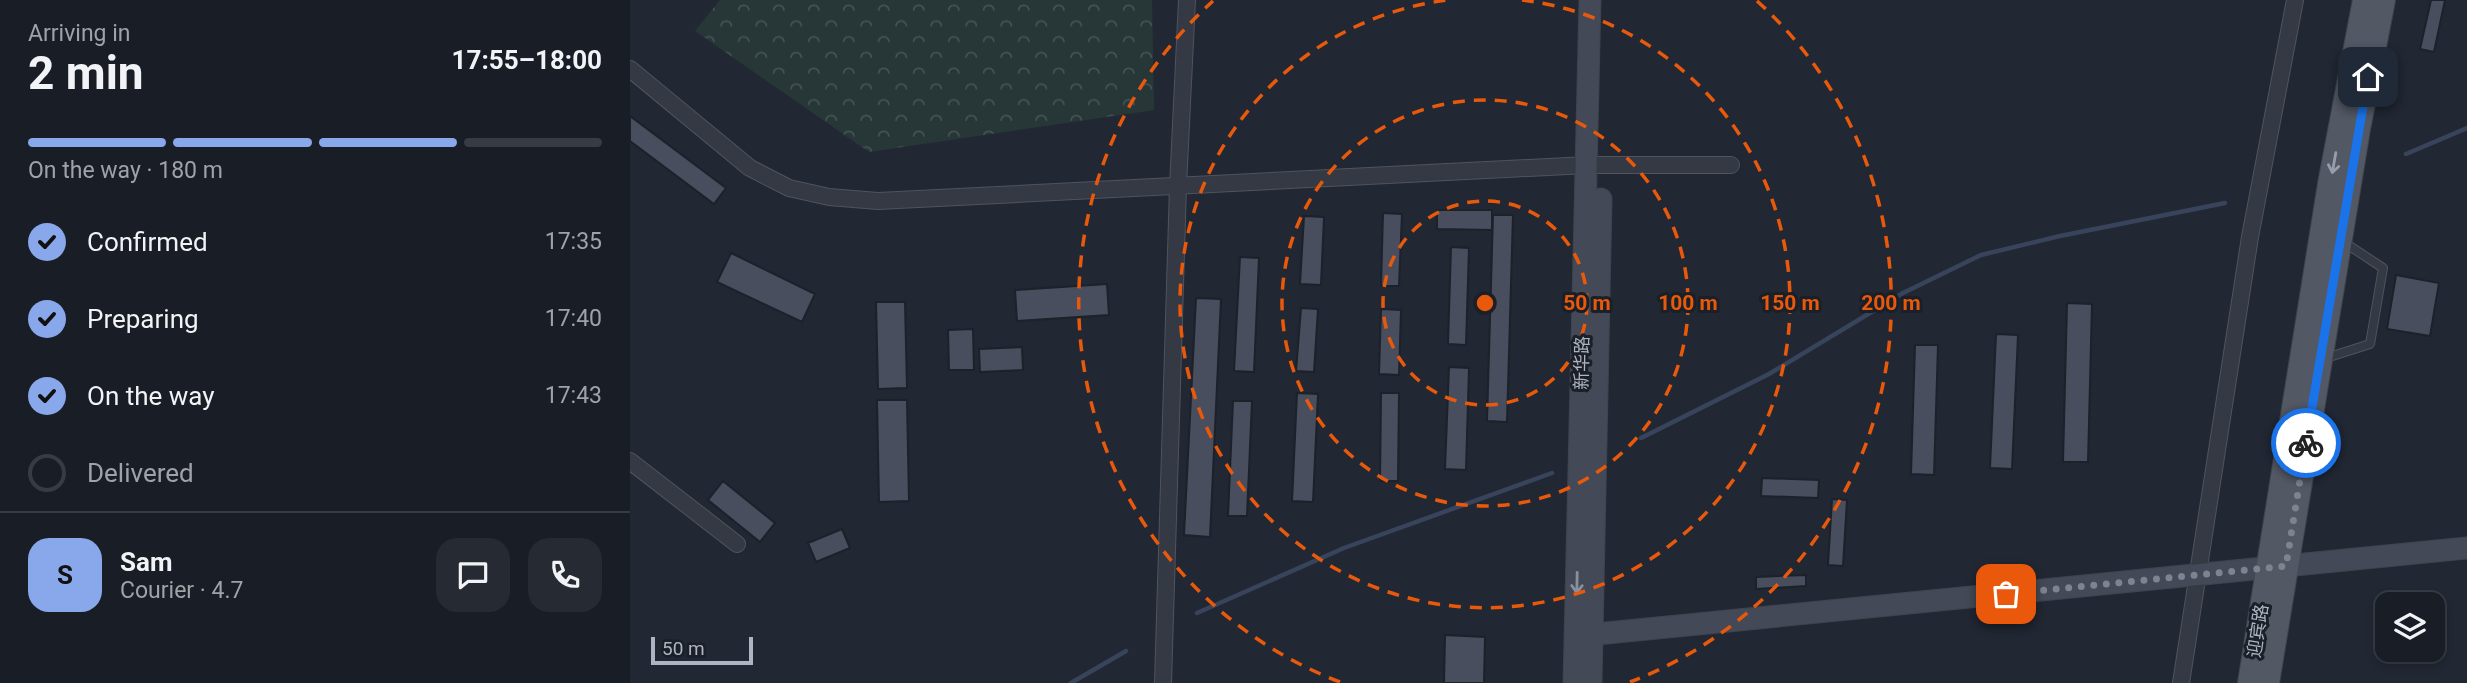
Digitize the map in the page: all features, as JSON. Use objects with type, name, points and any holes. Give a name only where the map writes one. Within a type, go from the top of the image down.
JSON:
[{"type":"main road","name":"新华路","points":[[1590,0],[1594,165]]},
{"type":"main road","name":"新华路","points":[[1591,683],[1584,635],[1594,165],[1604,0]]},
{"type":"main road","name":"迎宾路","points":[[2267,683],[2278,567],[2330,184],[2365,0]]},
{"type":"main road","name":"迎宾路","points":[[2250,683],[2278,567],[2320,360],[2383,0]]},
{"type":"main road","points":[[1584,635],[2467,548]]},
{"type":"main road","name":"新华路","points":[[1574,683],[1584,635]]},
{"type":"street","points":[[1163,683],[1178,186],[1187,0]]},
{"type":"street","points":[[2181,683],[2250,237],[2295,0]]},
{"type":"street","points":[[630,69],[750,167],[789,188],[829,197],[878,201],[1594,165],[1731,165]]},
{"type":"street","points":[[630,461],[737,544]]},
{"type":"lane","points":[[2320,360],[2370,344],[2384,268],[2340,239]]},
{"type":"green space","points":[[720,0],[1152,0],[1154,110],[869,152],[695,31]]},
{"type":"building","points":[[2431,0],[2445,0],[2434,52],[2420,49]]},
{"type":"building","points":[[630,116],[726,188],[714,204],[630,141]]},
{"type":"building","points":[[1437,210],[1492,210],[1492,230],[1437,229]]},
{"type":"building","points":[[1383,213],[1402,214],[1399,286],[1381,286]]},
{"type":"building","points":[[1493,215],[1513,215],[1507,422],[1487,421]]},
{"type":"building","points":[[1304,216],[1324,217],[1321,285],[1300,284]]},
{"type":"building","points":[[1451,247],[1469,248],[1466,345],[1448,344]]},
{"type":"building","points":[[731,253],[815,294],[802,322],[717,282]]},
{"type":"building","points":[[1240,257],[1259,258],[1254,372],[1234,371]]},
{"type":"building","points":[[2396,275],[2439,283],[2430,336],[2387,329]]},
{"type":"building","points":[[1107,284],[1109,315],[1017,321],[1015,290]]},
{"type":"building","points":[[1196,298],[1221,299],[1210,537],[1184,535]]},
{"type":"building","points":[[876,302],[905,302],[907,388],[878,389]]},
{"type":"building","points":[[2067,303],[2092,304],[2088,462],[2063,462]]},
{"type":"building","points":[[1301,308],[1318,309],[1314,372],[1296,371]]},
{"type":"building","points":[[1381,309],[1401,310],[1399,375],[1379,374]]},
{"type":"building","points":[[973,329],[974,370],[949,370],[948,330]]},
{"type":"building","points":[[1996,334],[2018,335],[2012,469],[1990,468]]},
{"type":"building","points":[[1915,345],[1938,345],[1934,475],[1911,474]]},
{"type":"building","points":[[1022,347],[1023,370],[980,372],[979,349]]},
{"type":"building","points":[[1449,367],[1469,368],[1466,470],[1445,469]]},
{"type":"building","points":[[1297,393],[1318,394],[1313,502],[1292,501]]},
{"type":"building","points":[[1381,393],[1399,393],[1398,481],[1380,481]]},
{"type":"building","points":[[877,400],[907,400],[909,501],[879,502]]},
{"type":"building","points":[[1233,401],[1252,401],[1247,516],[1228,516]]},
{"type":"building","points":[[1762,478],[1819,480],[1818,498],[1761,496]]},
{"type":"building","points":[[723,481],[775,523],[760,542],[708,500]]},
{"type":"building","points":[[1832,499],[1847,500],[1843,566],[1828,565]]},
{"type":"building","points":[[842,529],[850,548],[816,562],[808,543]]},
{"type":"building","points":[[1806,575],[1806,586],[1756,589],[1756,577]]},
{"type":"building","points":[[1445,635],[1485,637],[1484,683],[1444,683]]},
{"type":"waterway","points":[[2406,154],[2467,128]]},
{"type":"waterway","points":[[1641,438],[1769,374],[1903,293],[1981,255],[2060,236],[2225,203]]},
{"type":"waterway","points":[[1197,613],[1344,548],[1552,473]]},
{"type":"waterway","points":[[1071,683],[1126,651]]},
{"type":"way so far","points":[[2006,594],[2286,566],[2306,443]]},
{"type":"route","points":[[2306,443],[2368,77]]}]
